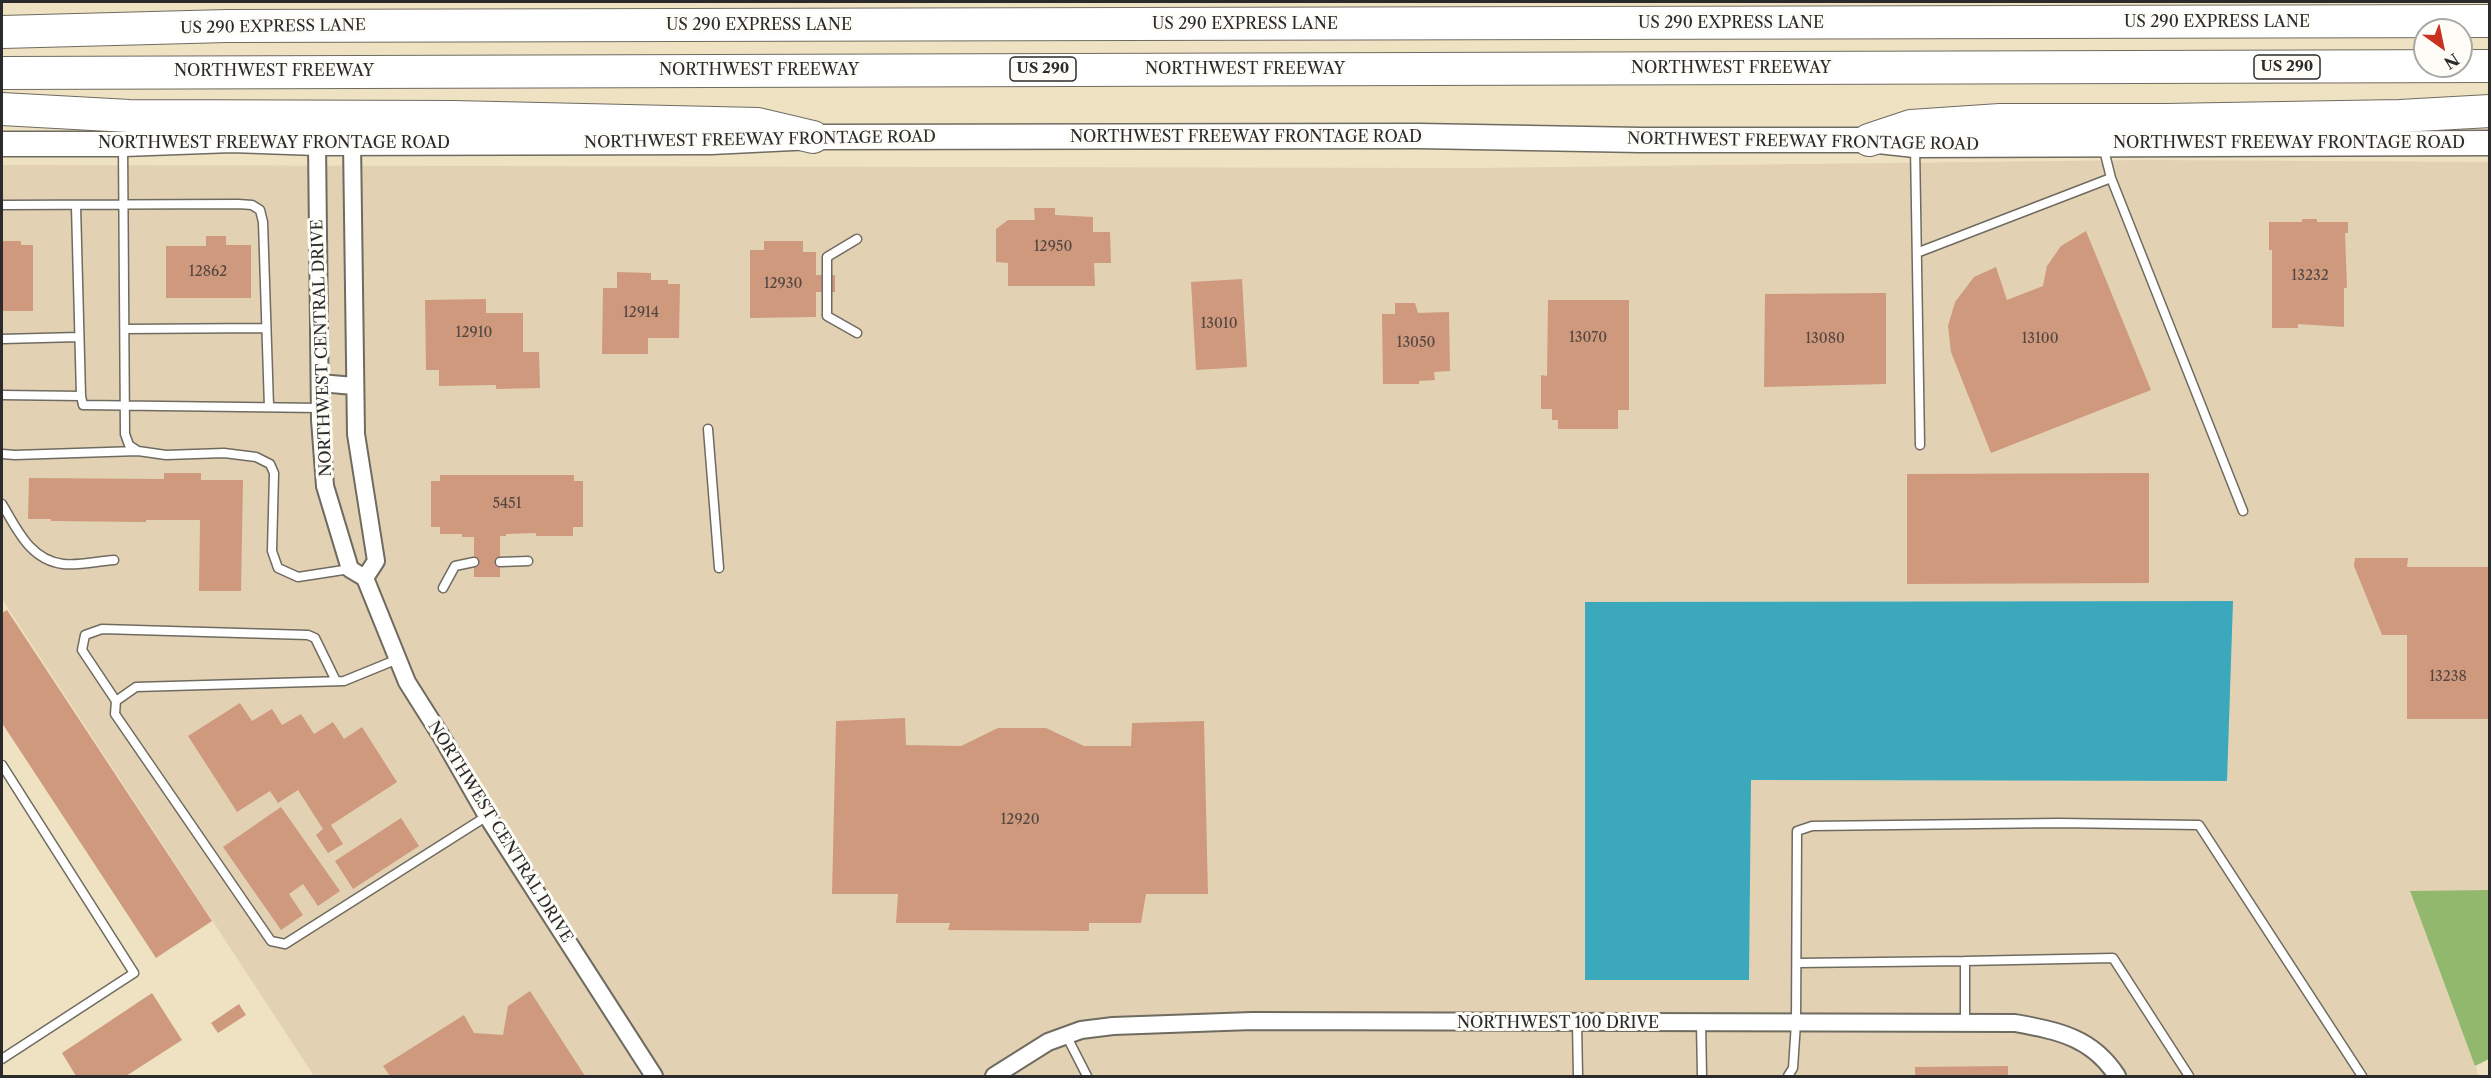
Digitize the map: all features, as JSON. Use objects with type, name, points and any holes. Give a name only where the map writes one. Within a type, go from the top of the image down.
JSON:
[{"type":"highway","name":"US 290 EXPRESS LANE","points":[[2,32],[227,26],[2490,21]]},
{"type":"highway","name":"NORTHWEST FREEWAY","points":[[2,73],[2490,66]]},
{"type":"highway","points":[[2,109],[129,116],[453,117],[758,124],[813,137]]},
{"type":"highway","points":[[1869,140],[1911,126],[2001,120],[2377,117],[2490,111]]},
{"type":"main road","name":"NORTHWEST FREEWAY FRONTAGE ROAD","points":[[2,144],[123,144],[232,140],[317,143],[732,141],[813,137],[1419,136],[1641,140],[1869,140],[1915,145],[2490,143]]},
{"type":"street","name":"NORTHWEST CENTRAL DRIVE","points":[[352,142],[356,434],[376,561],[365,578],[407,682],[487,816],[654,1077]]},
{"type":"street","name":"NORTHWEST CENTRAL DRIVE","points":[[317,143],[320,408],[326,486],[350,569]]},
{"type":"street","points":[[320,383],[354,386]]},
{"type":"street","points":[[350,569],[365,578]]},
{"type":"street","name":"NORTHWEST 100 DRIVE","points":[[994,1077],[1048,1042],[1066,1035],[1113,1026],[1252,1021],[2015,1023],[2050,1029],[2085,1042],[2112,1068],[2117,1077]]},
{"type":"lane","points":[[2102,143],[2112,178],[2243,511]]},
{"type":"lane","points":[[123,144],[125,434],[129,445],[138,452]]},
{"type":"lane","points":[[1915,145],[1919,252],[1920,445]]},
{"type":"lane","points":[[1919,252],[2112,178]]},
{"type":"lane","points":[[2,205],[238,204],[252,205],[260,210],[263,222],[270,408]]},
{"type":"lane","points":[[76,206],[83,405],[320,408]]},
{"type":"lane","points":[[857,239],[827,256],[827,316],[857,333]]},
{"type":"lane","points":[[125,329],[266,328]]},
{"type":"lane","points":[[2,339],[79,337]]},
{"type":"lane","points":[[2,395],[81,396]]},
{"type":"lane","points":[[708,429],[719,568]]},
{"type":"lane","points":[[2,453],[15,455],[138,452],[166,455],[224,453],[256,457],[270,464],[274,473],[272,551],[278,568],[298,577],[350,569]]},
{"type":"lane","points":[[2,504],[28,546],[37,556],[62,564],[114,560]]},
{"type":"lane","points":[[500,562],[528,561]]},
{"type":"lane","points":[[443,588],[455,566],[474,562]]},
{"type":"lane","points":[[336,681],[315,638],[308,635],[102,629],[85,635],[82,650],[116,701],[116,714],[271,941],[285,944],[487,816]]},
{"type":"lane","points":[[116,701],[136,687],[344,681],[398,659]]},
{"type":"lane","points":[[2,765],[134,973],[2,1059]]},
{"type":"lane","points":[[1788,1077],[1793,1068],[1796,1023],[1797,831],[1812,826],[2058,823],[2199,825],[2362,1077]]},
{"type":"lane","points":[[1797,963],[2114,958],[2189,1077]]},
{"type":"lane","points":[[1965,961],[1965,1023]]},
{"type":"lane","points":[[1577,1023],[1578,1077]]},
{"type":"lane","points":[[1701,1023],[1702,1077]]},
{"type":"lane","points":[[1066,1035],[1087,1077]]},
{"type":"shaded area","points":[[2141,160],[2489,162],[2489,890],[2410,892],[2479,1076],[314,1076],[2,599],[2,165],[1472,168]],"holes":[[[2232,601],[2226,781],[1750,780],[1749,980],[1585,979],[1586,602]]]},
{"type":"green space","points":[[2489,890],[2489,1059],[2475,1066],[2410,891]]},
{"type":"water","points":[[2233,601],[2227,781],[1751,780],[1749,980],[1585,980],[1585,602]]},
{"type":"building","points":[[1034,208],[1055,208],[1055,215],[1093,217],[1093,232],[1110,232],[1111,263],[1094,263],[1095,286],[1008,286],[1008,263],[996,262],[996,229],[1008,220],[1035,220]]},
{"type":"building","points":[[2302,219],[2317,219],[2317,222],[2348,222],[2348,233],[2345,233],[2347,288],[2344,288],[2344,327],[2298,324],[2298,328],[2272,328],[2272,250],[2269,250],[2269,222],[2302,222]]},
{"type":"building","points":[[2086,231],[2151,390],[1991,453],[1951,352],[1948,326],[1955,302],[1974,277],[1996,267],[2007,300],[2043,286],[2047,266],[2061,246]]},
{"type":"building","points":[[206,236],[226,236],[226,245],[251,245],[251,298],[166,298],[166,246],[206,246]]},
{"type":"building","points":[[2,241],[21,241],[21,245],[33,245],[33,311],[2,311]]},
{"type":"building","points":[[764,241],[803,241],[803,252],[816,252],[816,275],[835,275],[835,292],[816,292],[816,317],[750,318],[750,250],[764,250]]},
{"type":"building","points":[[617,272],[651,273],[651,280],[668,280],[668,284],[680,284],[679,338],[648,338],[648,354],[602,354],[603,288],[617,288]]},
{"type":"building","points":[[1242,279],[1247,367],[1196,370],[1191,282]]},
{"type":"building","points":[[1886,293],[1886,384],[1764,387],[1765,294]]},
{"type":"building","points":[[486,299],[486,313],[523,313],[523,352],[539,352],[540,388],[496,389],[496,385],[439,386],[439,370],[426,370],[425,300]]},
{"type":"building","points":[[1548,300],[1629,300],[1629,410],[1618,410],[1618,429],[1558,429],[1558,420],[1552,420],[1552,409],[1541,409],[1541,375],[1547,376]]},
{"type":"building","points":[[1395,303],[1415,303],[1418,313],[1449,312],[1450,371],[1434,372],[1435,380],[1419,381],[1419,384],[1383,384],[1382,314],[1395,314]]},
{"type":"building","points":[[164,473],[201,473],[201,480],[243,480],[241,591],[199,591],[200,520],[146,520],[146,522],[28,519],[29,478],[164,479]]},
{"type":"building","points":[[2149,473],[2149,583],[1907,584],[1907,474]]},
{"type":"building","points":[[440,475],[574,475],[574,481],[583,481],[583,527],[573,527],[573,536],[536,536],[536,533],[500,536],[500,577],[474,577],[474,537],[462,537],[462,534],[440,534],[440,527],[431,527],[431,481],[440,481]]},
{"type":"building","points":[[2355,558],[2408,558],[2407,567],[2490,567],[2490,719],[2407,719],[2407,635],[2382,635],[2354,566]]},
{"type":"building","points":[[7,610],[212,921],[156,958],[2,723],[2,613]]},
{"type":"building","points":[[240,703],[252,721],[272,709],[282,725],[301,714],[314,734],[333,722],[344,739],[362,727],[397,782],[331,825],[343,844],[328,853],[316,835],[323,829],[298,790],[278,803],[270,791],[237,812],[188,736]]},
{"type":"building","points":[[905,718],[906,745],[961,746],[998,728],[1046,728],[1084,746],[1131,746],[1132,723],[1204,721],[1208,894],[1146,894],[1141,923],[1089,923],[1089,931],[948,930],[950,923],[896,923],[898,894],[832,894],[836,721]]},
{"type":"building","points":[[281,807],[340,891],[318,906],[303,884],[289,894],[303,915],[281,930],[223,847]]},
{"type":"building","points":[[401,818],[419,846],[353,889],[335,861]]},
{"type":"building","points":[[530,991],[585,1076],[390,1076],[383,1066],[464,1015],[474,1033],[503,1035],[508,1006]]},
{"type":"building","points":[[152,993],[182,1040],[126,1076],[76,1076],[62,1053]]},
{"type":"building","points":[[239,1004],[246,1015],[218,1033],[211,1023]]},
{"type":"building","points":[[2008,1066],[2008,1076],[1915,1076],[1915,1067]]}]
